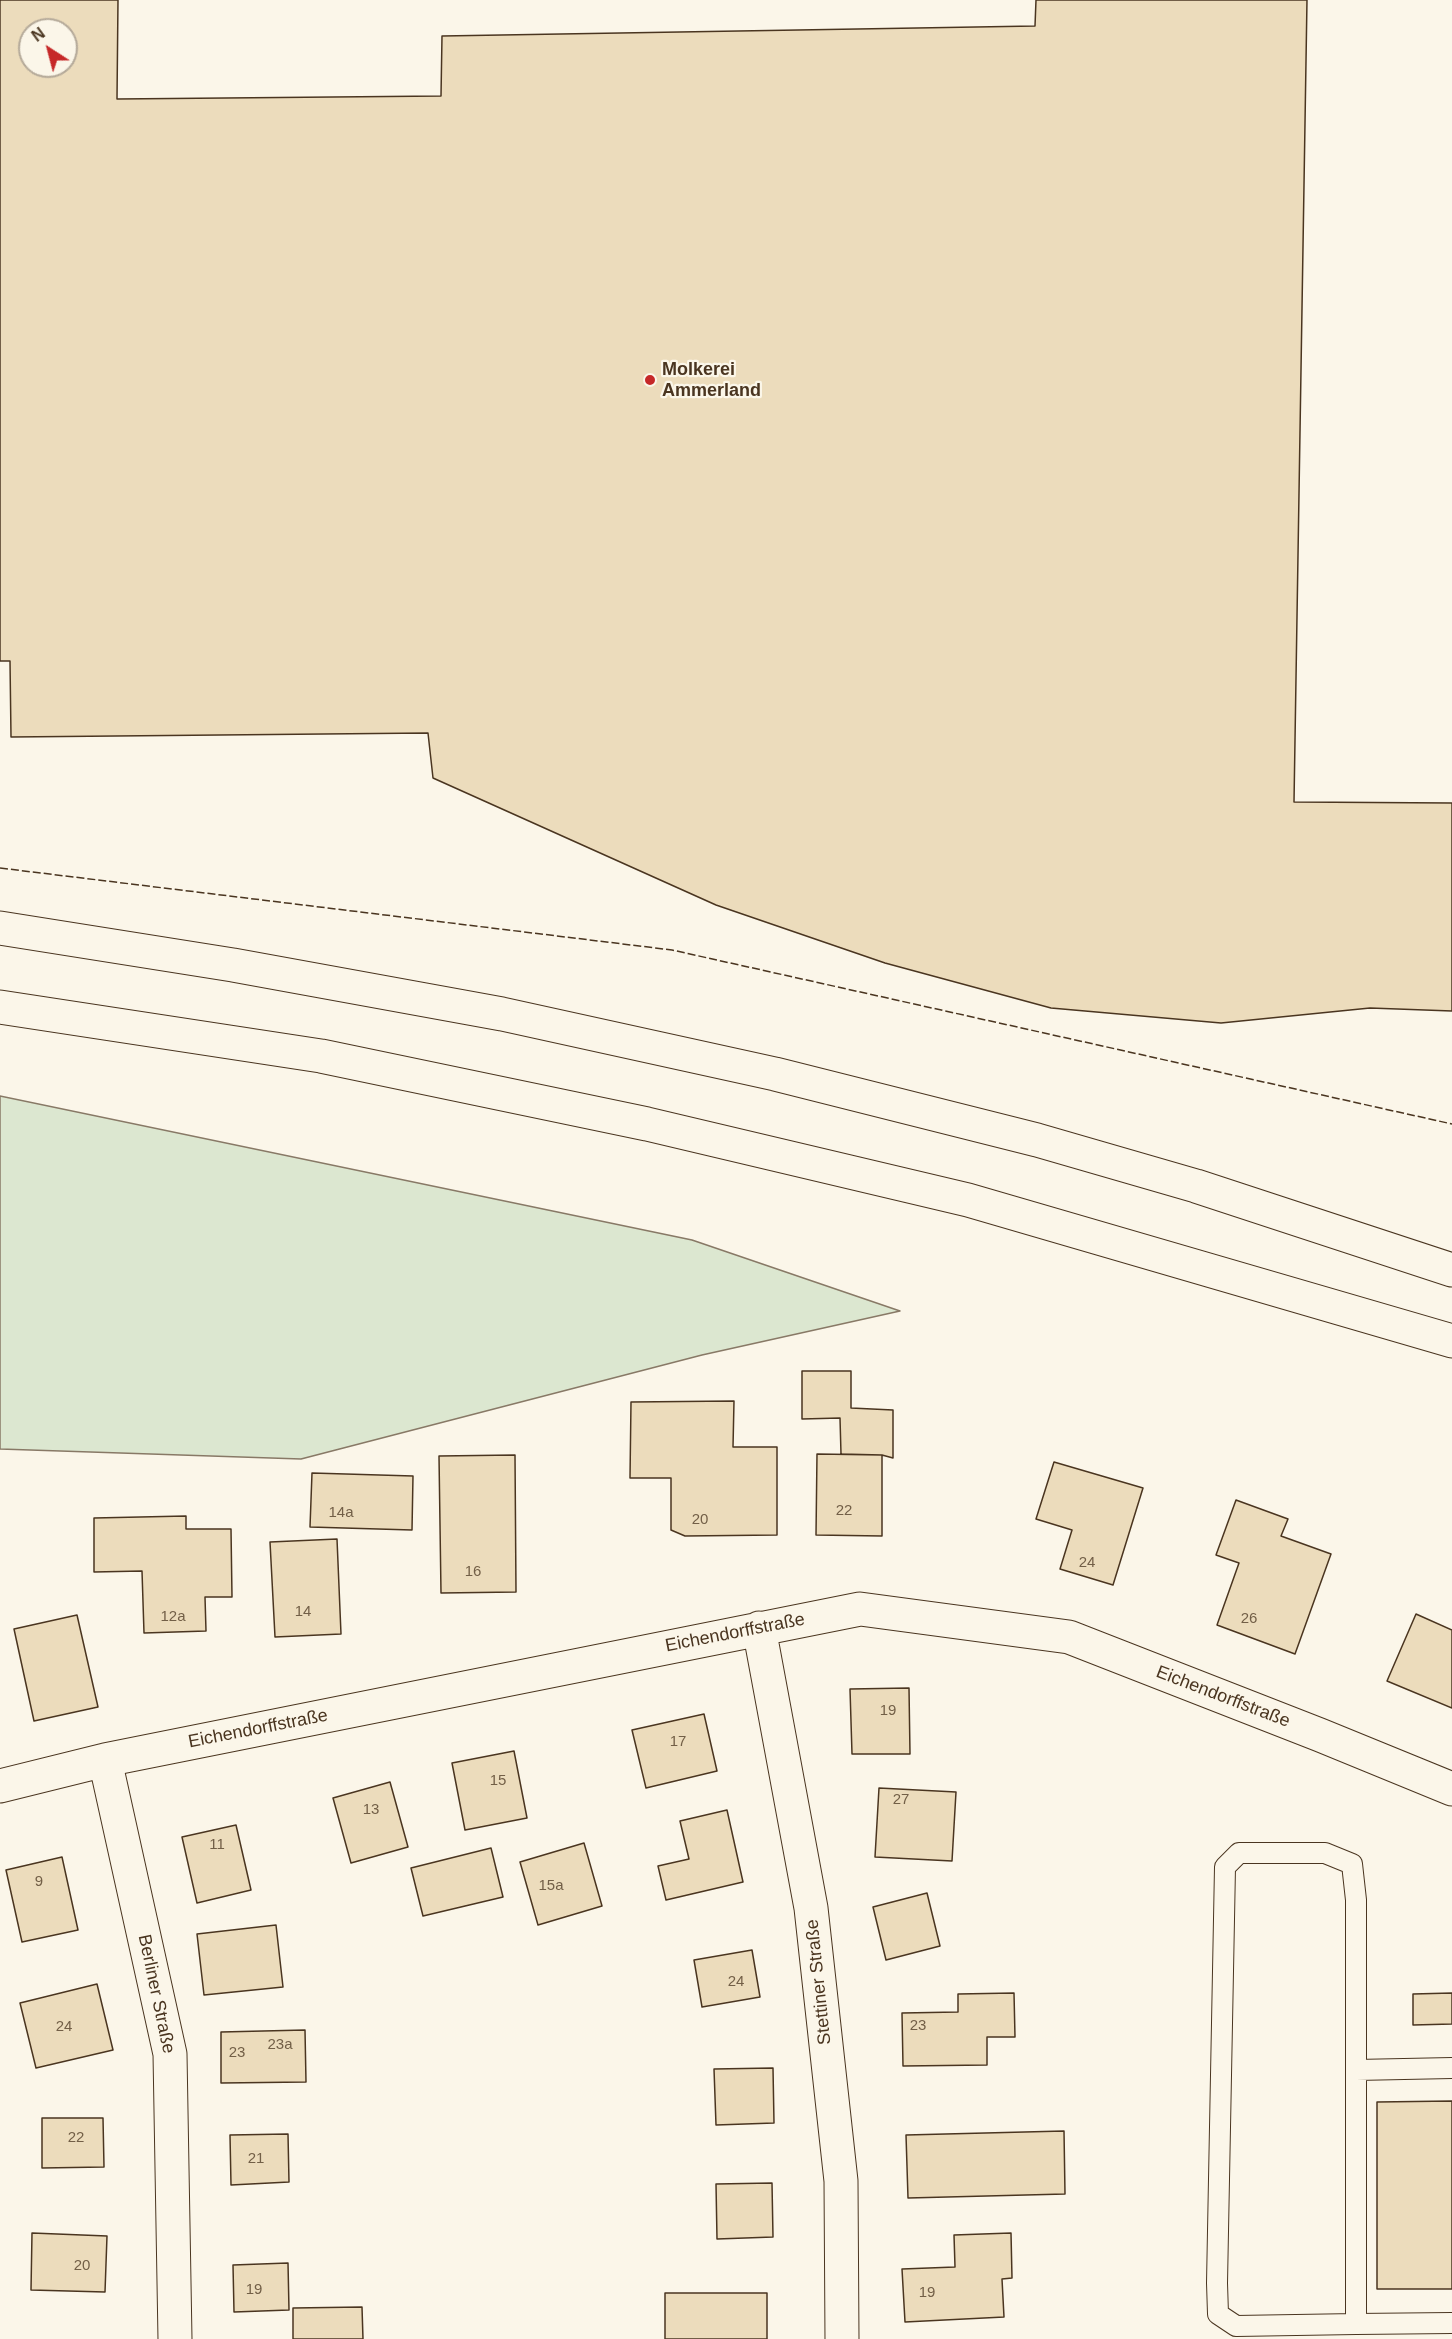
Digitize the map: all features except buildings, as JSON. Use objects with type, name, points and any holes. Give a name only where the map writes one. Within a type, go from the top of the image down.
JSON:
[{"type":"main road","points":[[0,928],[233,965],[502,1014],[775,1074],[1037,1140],[1196,1186],[1452,1270]]},
{"type":"main road","points":[[0,1006],[321,1056],[647,1124],[968,1200],[1452,1341]]},
{"type":"main road","name":"Eichendorffstraße","points":[[0,1786],[105,1760],[860,1609],[1069,1637],[1452,1789]]},
{"type":"main road","name":"Stettiner Straße","points":[[759,1628],[811,1908],[841,2181],[842,2339]]},
{"type":"main road","name":"Berliner Straße","points":[[105,1760],[170,2054],[175,2339]]},
{"type":"lane","points":[[1356,2324],[1356,1900],[1352,1864],[1325,1853],[1239,1853],[1225,1868],[1218,2314],[1236,2326],[1452,2323]]},
{"type":"lane","points":[[1356,2070],[1452,2068]]},
{"type":"green space","points":[[0,1096],[692,1240],[900,1311],[702,1355],[301,1459],[0,1449]]},
{"type":"fence","points":[[0,868],[672,950],[1452,1124]]},
{"type":"place","name":"Molkerei Ammerland","points":[[650,380]]}]
